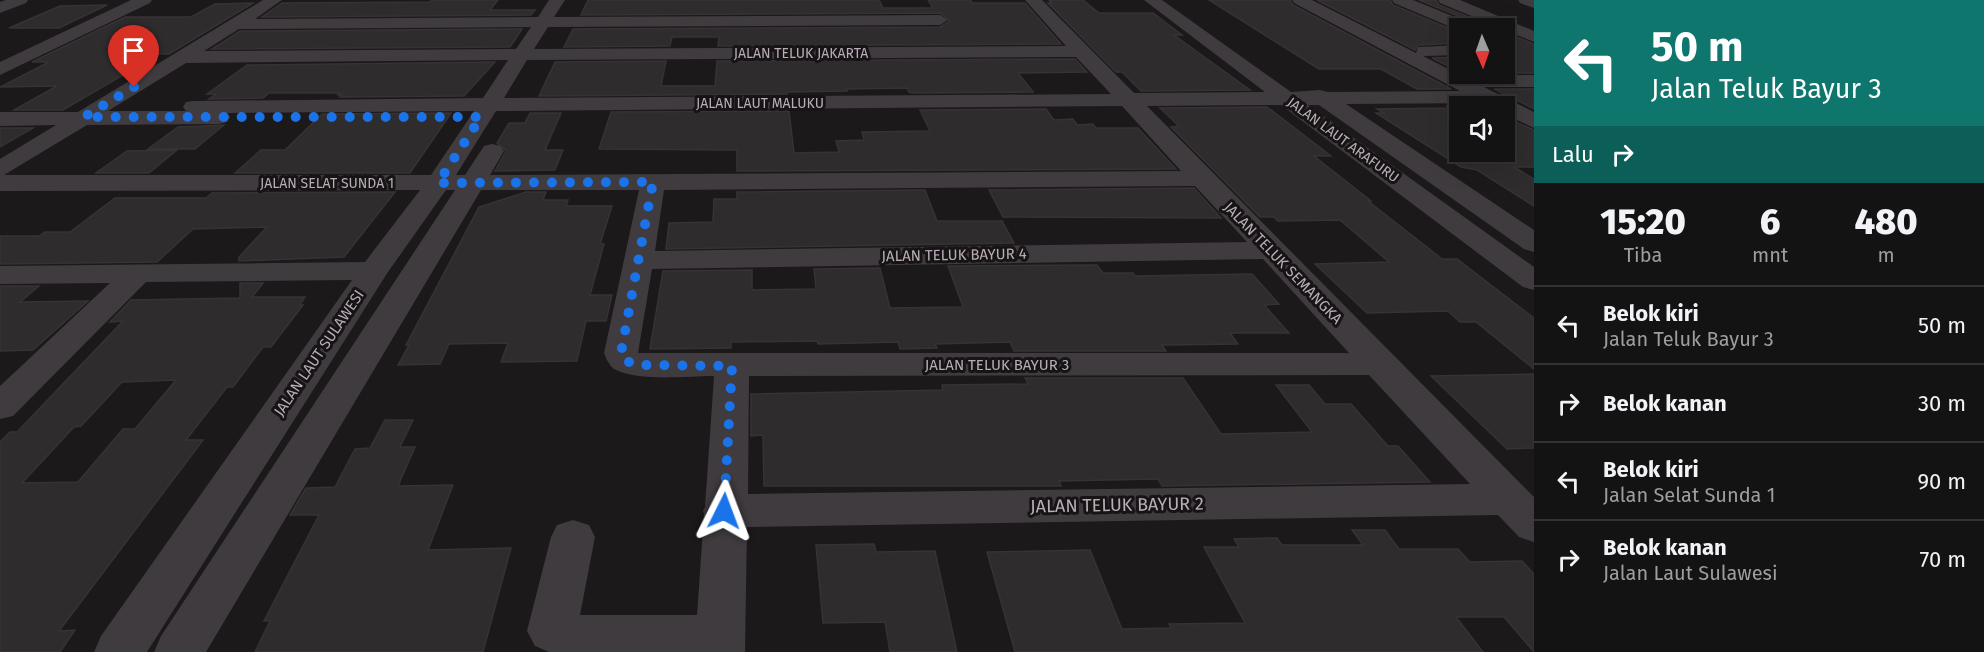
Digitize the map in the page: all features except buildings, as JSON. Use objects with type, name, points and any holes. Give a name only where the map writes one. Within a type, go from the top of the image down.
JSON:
[{"type":"street","points":[[0,8],[20,0]]},
{"type":"street","points":[[0,69],[144,0]]},
{"type":"street","points":[[0,169],[274,0]]},
{"type":"street","name":"JALAN LAUT SULAWESI","points":[[180,652],[467,172],[486,111],[557,0]]},
{"type":"street","points":[[927,0],[959,51]]},
{"type":"street","name":"JALAN TELUK SEMANGKA","points":[[1033,0],[1522,512]]},
{"type":"street","name":"JALAN LAUT ARAFURU","points":[[1152,0],[1290,84],[1325,99],[1534,243]]},
{"type":"street","name":"JALAN LAUT ARAFURU","points":[[1180,0],[1290,84],[1534,280]]},
{"type":"street","points":[[1300,0],[1485,96]]},
{"type":"street","points":[[1323,0],[1449,64]]},
{"type":"street","points":[[1400,0],[1449,21]]},
{"type":"street","points":[[1446,0],[1534,37]]},
{"type":"street","points":[[1526,0],[1534,3]]},
{"type":"street","points":[[235,24],[542,22],[605,15],[940,20]]},
{"type":"street","points":[[1424,51],[1449,50]]},
{"type":"street","points":[[1515,50],[1534,50]]},
{"type":"street","points":[[0,51],[38,51]]},
{"type":"street","name":"JALAN TELUK JAKARTA","points":[[181,57],[1080,51]]},
{"type":"street","points":[[1515,81],[1534,81]]},
{"type":"street","name":"JALAN LAUT MALUKU","points":[[0,119],[1127,101],[1290,84]]},
{"type":"street","points":[[1325,99],[1449,97]]},
{"type":"street","name":"JALAN LAUT MALUKU","points":[[194,107],[486,111]]},
{"type":"street","points":[[1515,112],[1534,122]]},
{"type":"street","name":"JALAN LAUT SULAWESI","points":[[119,652],[374,271],[467,172]]},
{"type":"street","name":"JALAN SELAT SUNDA 1","points":[[0,183],[467,172],[653,182],[1201,178]]},
{"type":"street","points":[[637,260],[653,182]]},
{"type":"street","name":"JALAN TELUK BAYUR 4","points":[[637,260],[1271,250]]},
{"type":"street","name":"JALAN TELUK BAYUR 3","points":[[637,260],[621,353],[624,360],[637,365],[1379,364]]},
{"type":"street","points":[[0,275],[374,271]]},
{"type":"street","points":[[0,407],[137,274]]},
{"type":"street","points":[[573,537],[552,630],[568,637],[720,645],[732,366]]},
{"type":"street","name":"JALAN TELUK BAYUR 2","points":[[724,511],[1522,512]]},
{"type":"route","points":[[134,87],[84,117],[481,117],[438,183],[653,182],[621,353],[628,363],[637,365],[732,366],[724,511]]}]
